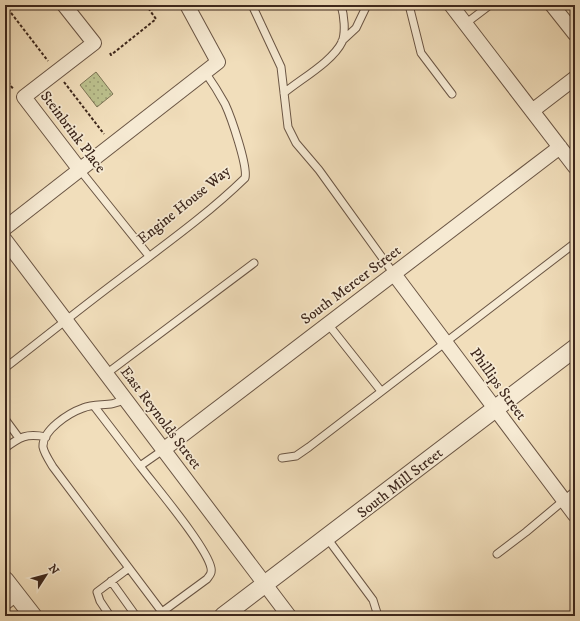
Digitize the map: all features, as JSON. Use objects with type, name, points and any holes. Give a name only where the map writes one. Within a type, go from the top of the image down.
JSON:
[{"type":"street","name":"Steinbrink Place","points":[[64,5],[94,43],[24,96],[80,170]]},
{"type":"street","points":[[5,228],[218,62],[188,5]]},
{"type":"street","points":[[451,5],[575,167]]},
{"type":"street","points":[[552,5],[575,34]]},
{"type":"street","points":[[532,111],[575,78]]},
{"type":"street","name":"South Mercer Street","points":[[163,450],[560,147]]},
{"type":"street","name":"East Reynolds Street","points":[[5,240],[289,616]]},
{"type":"street","name":"Phillips Street","points":[[394,274],[575,515]]},
{"type":"street","name":"South Mill Street","points":[[223,616],[575,348]]},
{"type":"street","points":[[5,580],[11,602],[33,616]]},
{"type":"lane","points":[[252,5],[281,67],[288,126],[296,143],[319,170],[394,274]]},
{"type":"lane","points":[[341,5],[344,14],[342,41]]},
{"type":"lane","points":[[284,93],[332,56],[342,41],[356,28],[367,5]]},
{"type":"lane","points":[[409,5],[421,53],[452,94]]},
{"type":"lane","points":[[465,24],[490,5]]},
{"type":"lane","name":"Engine House Way","points":[[5,368],[230,193],[245,178],[245,167],[231,120],[225,105],[205,72]]},
{"type":"lane","name":"Steinbrink Place","points":[[80,170],[149,256]]},
{"type":"lane","points":[[282,458],[299,454],[575,243]]},
{"type":"lane","points":[[106,374],[254,263]]},
{"type":"lane","points":[[328,324],[381,392]]},
{"type":"lane","points":[[94,406],[196,540],[211,566],[212,573],[208,579],[164,614],[53,467],[43,448],[46,437],[54,425],[63,418],[84,407],[94,406],[117,404],[124,398]]},
{"type":"lane","points":[[5,419],[19,438]]},
{"type":"lane","points":[[5,448],[19,438],[32,434],[46,437]]},
{"type":"lane","points":[[140,466],[163,450]]},
{"type":"lane","points":[[496,554],[526,532],[563,499],[575,491]]},
{"type":"lane","points":[[327,538],[374,600],[378,616]]},
{"type":"lane","points":[[110,616],[100,601],[97,592],[128,568]]},
{"type":"lane","points":[[111,581],[136,616]]},
{"type":"path","points":[[110,53],[111,55],[156,19],[146,5]]},
{"type":"green space","points":[[96,72],[113,94],[97,107],[80,85]]}]
